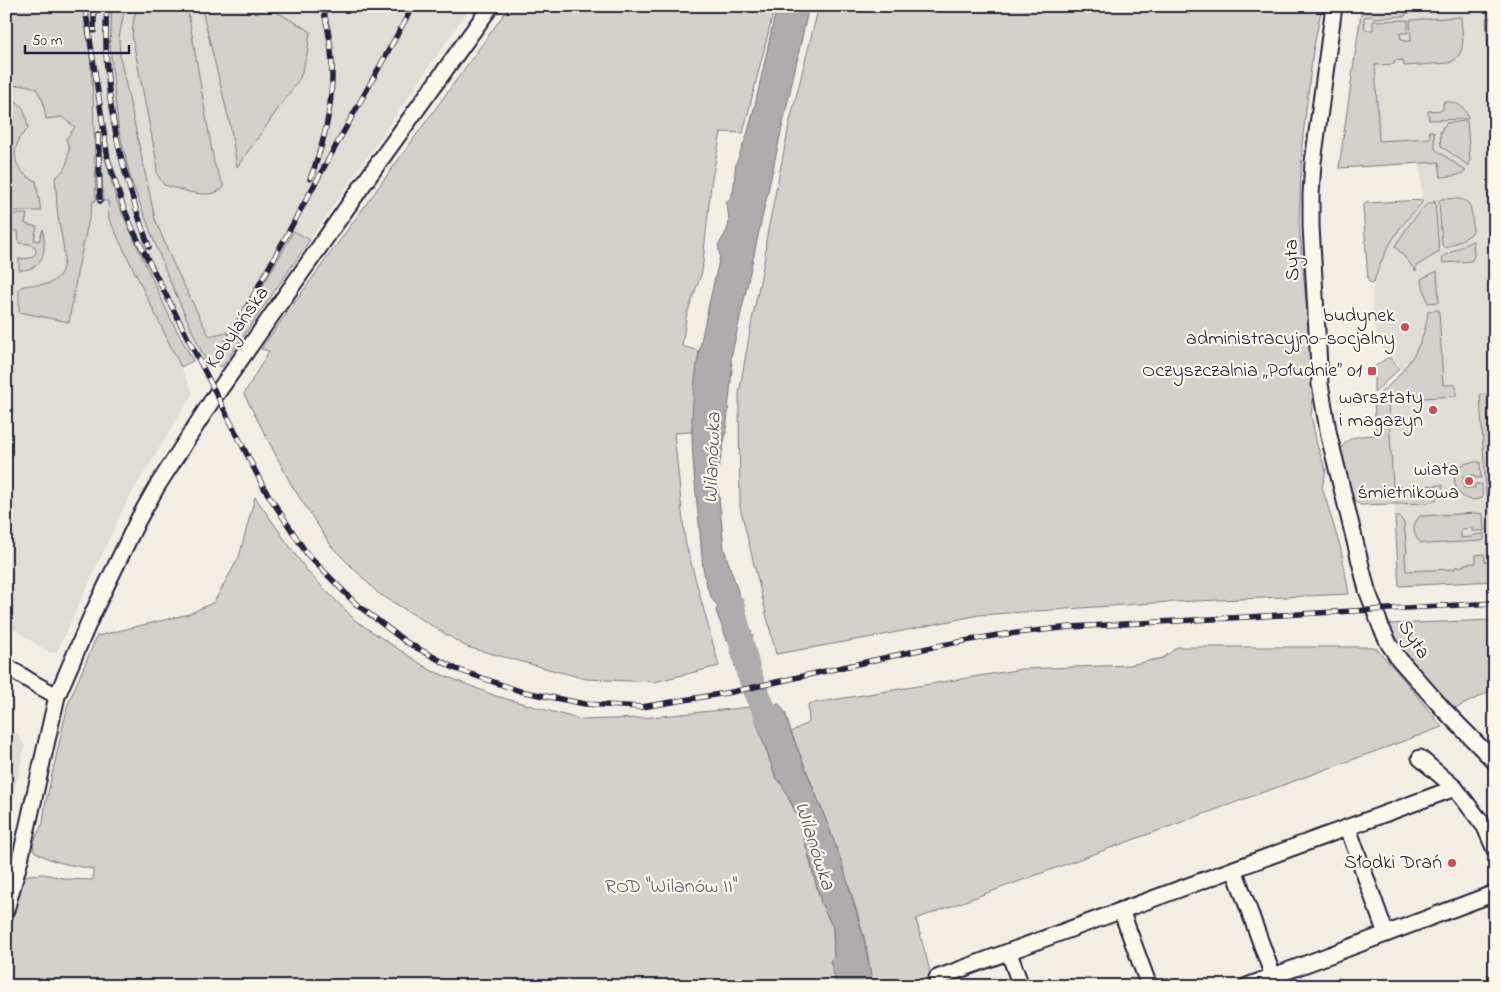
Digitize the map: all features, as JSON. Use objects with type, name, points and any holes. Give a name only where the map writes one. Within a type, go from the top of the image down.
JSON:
[{"type":"street","name":"Kobylańska","points":[[6,910],[20,860],[57,696],[92,615],[138,520],[156,488],[213,399],[491,6]]},
{"type":"street","name":"Syta","points":[[1334,6],[1313,162],[1310,209],[1320,384],[1327,427],[1367,590],[1389,644],[1411,674],[1495,762]]},
{"type":"street","points":[[6,666],[57,696]]},
{"type":"street","points":[[1420,758],[1455,788],[1485,827],[1495,850]]},
{"type":"street","points":[[937,978],[1455,788]]},
{"type":"street","points":[[1348,828],[1386,934]]},
{"type":"street","points":[[1234,869],[1273,976]]},
{"type":"street","points":[[1247,986],[1495,893]]},
{"type":"street","points":[[1121,910],[1149,986]]},
{"type":"street","points":[[1008,953],[1020,986]]},
{"type":"shaded area","points":[[6,6],[471,6],[222,367],[205,359],[193,361],[181,367],[193,393],[127,501],[56,653],[50,653],[6,624]]},
{"type":"shaded area","points":[[1362,6],[1495,6],[1495,581],[1399,586],[1388,400],[1456,395],[1455,385],[1443,385],[1428,311],[1424,335],[1413,358],[1403,371],[1380,344],[1374,324],[1372,296],[1374,281],[1383,257],[1390,242],[1406,219],[1422,203],[1420,163],[1339,168]]},
{"type":"shaded area","points":[[6,719],[25,745],[6,826]]},
{"type":"green space","points":[[6,6],[82,6],[90,53],[96,201],[93,201],[78,268],[69,322],[19,312],[19,290],[21,287],[52,282],[59,276],[62,269],[64,249],[57,212],[55,178],[61,173],[67,163],[68,151],[70,150],[66,139],[75,127],[62,117],[46,119],[43,101],[36,88],[25,85],[6,86]]},
{"type":"green space","points":[[112,6],[125,6],[119,38],[120,57],[155,219],[173,263],[209,336],[229,333],[215,358],[220,361],[294,231],[310,240],[222,367],[205,359],[168,277],[131,180],[118,126],[110,46]]},
{"type":"green space","points":[[138,6],[187,6],[214,163],[224,187],[211,194],[195,193],[164,185],[157,174],[156,158],[132,36],[134,17]]},
{"type":"green space","points":[[201,6],[266,6],[310,31],[307,55],[300,78],[237,167],[230,124]]},
{"type":"green space","points":[[510,6],[775,6],[743,133],[721,132],[711,184],[702,272],[686,317],[682,346],[699,351],[692,432],[674,433],[685,541],[719,666],[654,682],[586,679],[467,647],[378,593],[332,547],[292,486],[244,394],[269,351],[261,349]]},
{"type":"green space","points":[[819,6],[1322,6],[1313,51],[1302,144],[1299,223],[1314,390],[1311,415],[1317,445],[1326,471],[1322,487],[1341,550],[1349,594],[1153,603],[979,615],[878,636],[776,654],[740,507],[739,394],[765,257],[766,240],[790,121]]},
{"type":"green space","points":[[1362,6],[1434,6],[1434,11],[1406,13],[1405,16],[1364,17],[1365,30],[1373,30],[1373,21],[1408,20],[1408,33],[1400,33],[1401,39],[1404,39],[1404,41],[1411,41],[1410,20],[1461,17],[1463,37],[1461,50],[1459,55],[1449,63],[1404,66],[1403,60],[1394,61],[1394,64],[1375,65],[1379,141],[1430,138],[1429,131],[1432,131],[1434,132],[1435,149],[1466,171],[1463,173],[1441,177],[1439,162],[1339,168]]},
{"type":"green space","points":[[1486,18],[1495,18],[1495,51],[1488,51]]},
{"type":"green space","points":[[6,98],[17,102],[25,113],[28,129],[18,139],[15,153],[20,169],[24,174],[36,181],[41,211],[6,211]]},
{"type":"green space","points":[[1443,102],[1452,102],[1460,105],[1467,114],[1468,119],[1429,120],[1428,111],[1443,110]]},
{"type":"green space","points":[[1467,121],[1469,166],[1441,146],[1440,132],[1442,132],[1442,127],[1445,127],[1446,123]]},
{"type":"green space","points":[[101,142],[117,202],[170,318],[193,361],[181,367],[109,219],[108,201],[103,201]]},
{"type":"green space","points":[[1441,199],[1465,201],[1468,203],[1472,213],[1473,231],[1470,235],[1447,248],[1442,245],[1439,201]]},
{"type":"green space","points":[[1422,200],[1422,203],[1406,220],[1393,239],[1382,259],[1374,281],[1372,283],[1368,281],[1363,206],[1366,203]]},
{"type":"green space","points":[[1434,200],[1439,252],[1416,266],[1416,271],[1395,246],[1411,222],[1428,203],[1434,203]]},
{"type":"green space","points":[[8,214],[27,214],[25,224],[37,227],[34,240],[39,241],[43,229],[44,251],[39,263],[34,267],[19,270],[19,259],[31,258],[36,253],[35,247],[30,244],[19,243],[18,231],[8,231]]},
{"type":"green space","points":[[1472,241],[1474,256],[1471,261],[1443,263],[1442,257]]},
{"type":"green space","points":[[1437,271],[1439,302],[1428,303],[1421,279]]},
{"type":"green space","points":[[1439,310],[1443,385],[1456,385],[1456,396],[1388,400],[1393,487],[1443,485],[1442,492],[1437,499],[1428,503],[1360,505],[1352,498],[1340,455],[1342,448],[1348,440],[1353,438],[1376,435],[1374,398],[1394,380],[1411,360],[1422,337],[1428,311]]},
{"type":"green space","points":[[1390,358],[1399,369],[1374,393],[1374,367]]},
{"type":"green space","points":[[1487,394],[1492,482],[1486,495],[1480,395]]},
{"type":"green space","points":[[1480,462],[1481,478],[1475,478],[1474,475],[1463,476],[1464,488],[1475,488],[1475,484],[1482,484],[1482,498],[1473,500],[1460,494],[1454,481],[1455,474],[1458,468],[1464,464]]},
{"type":"green space","name":"ROD \"Wilanów II\"","points":[[255,497],[307,571],[356,621],[430,670],[496,696],[582,720],[642,718],[751,707],[776,778],[781,783],[799,819],[821,903],[833,928],[834,957],[830,961],[837,986],[6,986],[6,939],[18,883],[28,875],[44,874],[67,879],[93,880],[93,869],[62,863],[41,855],[34,851],[33,843],[43,823],[45,806],[68,704],[97,636],[189,614],[214,602],[239,557]]},
{"type":"green space","points":[[1483,514],[1484,531],[1472,531],[1472,528],[1461,529],[1461,538],[1484,534],[1484,540],[1427,544],[1420,542],[1414,532],[1414,526],[1420,516]]},
{"type":"green space","points":[[1395,517],[1400,517],[1404,523],[1407,553],[1405,555],[1406,571],[1455,569],[1455,567],[1464,566],[1464,564],[1476,563],[1476,555],[1484,554],[1485,562],[1495,562],[1495,581],[1399,586]]},
{"type":"green space","points":[[1495,620],[1495,689],[1453,708],[1404,651],[1389,624]]},
{"type":"green space","points":[[1177,647],[1375,647],[1442,727],[916,919],[934,986],[873,986],[864,937],[840,859],[791,732],[809,722],[808,704],[1022,669],[1129,665],[1163,658]]},
{"type":"water","points":[[777,6],[809,6],[731,358],[732,370],[726,433],[717,476],[724,549],[753,637],[727,640],[716,611],[718,606],[709,592],[702,561],[692,444],[692,410],[697,365],[705,321],[720,256],[718,245],[728,225],[729,216],[726,203],[732,195],[736,164],[747,135]]},
{"type":"water","points":[[779,704],[785,712],[843,866],[864,939],[873,986],[837,986],[830,961],[834,957],[833,928],[821,903],[799,819],[781,783],[776,778],[751,707]]},
{"type":"waterway","name":"Wilanówka","points":[[732,605],[749,674],[776,738]]},
{"type":"railway","points":[[85,6],[108,159],[123,206],[134,232],[264,488],[307,554],[355,603],[406,642],[456,669],[520,691],[585,704],[642,707],[732,692],[937,646],[998,635],[1071,627],[1495,603]]},
{"type":"railway","points":[[94,6],[94,31]]},
{"type":"railway","points":[[107,6],[107,69],[115,129],[129,187],[149,247]]},
{"type":"railway","points":[[310,179],[324,137],[331,94],[331,50],[322,6]]},
{"type":"railway","points":[[220,356],[413,6]]},
{"type":"railway","points":[[98,134],[100,201]]},
{"type":"place","name":"budynek administracyjno-socjalny","points":[[1405,327]]},
{"type":"place","name":"Oczyszczalnia „Południe” 01","points":[[1372,371]]},
{"type":"place","name":"warsztaty i magazyn","points":[[1433,410]]},
{"type":"place","name":"wiata śmietnikowa","points":[[1469,481]]},
{"type":"place","name":"Słodki Drań","points":[[1452,863]]}]
